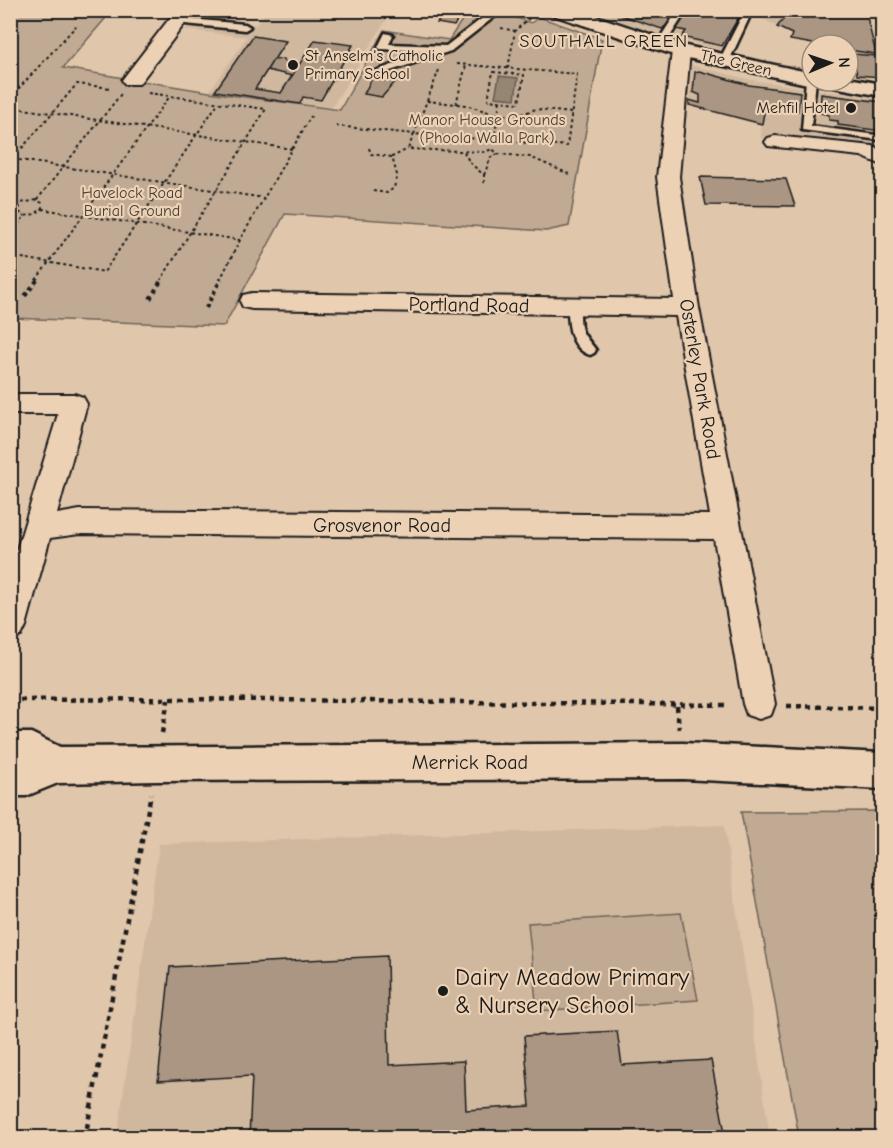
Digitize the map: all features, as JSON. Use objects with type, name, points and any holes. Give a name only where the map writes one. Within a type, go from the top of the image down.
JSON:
[{"type":"main road","name":"The Green","points":[[557,10],[671,48],[800,77]]},
{"type":"main road","name":"The Green","points":[[860,87],[882,90]]},
{"type":"main road","name":"Merrick Road","points":[[10,751],[31,751],[57,765]]},
{"type":"main road","name":"Merrick Road","points":[[10,778],[26,778],[57,765],[683,761],[882,771]]},
{"type":"street","points":[[128,85],[182,16]]},
{"type":"street","name":"Osterley Park Road","points":[[671,48],[668,177],[687,308],[759,704]]},
{"type":"street","points":[[775,142],[866,150],[882,159]]},
{"type":"street","name":"Portland Road","points":[[252,301],[687,308]]},
{"type":"street","points":[[10,404],[74,404],[10,626]]},
{"type":"street","name":"Grosvenor Road","points":[[40,528],[80,522],[726,527]]},
{"type":"lane","points":[[372,74],[448,49],[499,10]]},
{"type":"lane","points":[[671,48],[683,10]]},
{"type":"lane","points":[[724,61],[747,13],[751,10]]},
{"type":"lane","points":[[182,16],[245,27]]},
{"type":"lane","points":[[388,35],[383,47],[448,49]]},
{"type":"lane","points":[[813,93],[806,128],[876,138]]},
{"type":"lane","points":[[574,307],[574,323],[578,336],[583,346],[591,350]]},
{"type":"path","points":[[507,73],[515,31],[538,10]]},
{"type":"path","points":[[10,98],[76,26]]},
{"type":"path","points":[[408,149],[441,63]]},
{"type":"path","points":[[336,126],[567,146],[577,74],[450,64]]},
{"type":"path","points":[[456,104],[466,65]]},
{"type":"path","points":[[494,72],[507,73],[524,75],[519,103],[488,100],[494,72]]},
{"type":"path","points":[[12,161],[77,84],[128,85],[170,96],[266,109],[150,299]]},
{"type":"path","points":[[10,205],[20,206],[27,201],[38,200],[128,85]]},
{"type":"path","points":[[25,296],[170,96]]},
{"type":"path","points":[[427,101],[456,104],[498,115],[519,115],[536,109],[572,113]]},
{"type":"path","points":[[494,140],[500,101]]},
{"type":"path","points":[[10,256],[104,272],[218,103]]},
{"type":"path","points":[[10,107],[292,149]]},
{"type":"path","points":[[206,308],[240,240],[311,116]]},
{"type":"path","points":[[369,148],[371,154],[392,157],[408,149],[464,152],[485,152],[492,149],[499,154]]},
{"type":"path","points":[[464,152],[470,163],[484,175]]},
{"type":"path","points":[[485,152],[491,157]]},
{"type":"path","points":[[484,185],[484,175],[491,157],[499,154],[530,158],[568,174]]},
{"type":"path","points":[[373,191],[387,193],[394,188],[397,176],[392,157]]},
{"type":"path","points":[[12,161],[113,174],[264,198]]},
{"type":"path","points":[[38,200],[42,203],[42,209]]},
{"type":"path","points":[[20,206],[19,212],[25,216]]},
{"type":"path","points":[[10,234],[25,216],[35,214],[42,209],[240,240]]},
{"type":"path","points":[[10,700],[721,706]]},
{"type":"path","points":[[162,734],[168,700]]},
{"type":"path","points":[[677,706],[679,734]]},
{"type":"path","points":[[792,707],[882,708]]},
{"type":"path","points":[[84,1137],[152,788]]},
{"type":"shaded area","name":"St Anselm's Catholic Primary School","points":[[307,10],[392,11],[331,109],[209,92],[247,37],[185,30],[195,18],[256,25],[266,11],[305,13]]},
{"type":"shaded area","points":[[584,11],[791,11],[777,27],[754,13],[735,55]]},
{"type":"shaded area","points":[[692,65],[752,80],[800,87],[800,93],[841,93],[882,99],[882,148],[761,138],[761,124],[689,105]]},
{"type":"shaded area","points":[[499,76],[518,78],[515,99],[495,97]]},
{"type":"shaded area","name":"Dairy Meadow Primary & Nursery School","points":[[724,825],[770,1137],[117,1138],[159,844]]},
{"type":"green space","points":[[88,10],[110,13],[63,68],[209,92],[340,110],[384,30],[449,40],[468,11],[493,10],[531,23],[539,17],[602,39],[569,226],[546,231],[285,214],[224,326],[11,318],[11,11]]},
{"type":"green space","points":[[882,811],[882,1137],[799,1137],[741,812]]},
{"type":"green space","points":[[681,913],[698,1000],[537,1011],[528,923]]},
{"type":"building","points":[[425,10],[463,10],[454,26],[437,23],[443,14],[423,14]]},
{"type":"building","points":[[605,10],[665,10],[678,15],[662,29]]},
{"type":"building","points":[[688,10],[743,10],[722,46],[682,37],[686,31],[676,29]]},
{"type":"building","points":[[791,10],[862,10],[866,13],[876,54],[860,52],[860,33],[800,33],[800,42],[790,40],[792,34],[777,27]]},
{"type":"building","points":[[253,36],[286,41],[255,89],[281,93],[315,40],[353,45],[321,100],[303,97],[300,104],[215,91]]},
{"type":"building","points":[[860,55],[876,56],[880,77],[860,75]]},
{"type":"building","points":[[283,59],[290,67],[296,69],[292,76],[267,70],[273,60]]},
{"type":"building","points":[[699,71],[749,85],[800,92],[798,111],[765,107],[762,124],[689,105],[689,100],[700,103],[700,95],[693,92],[695,72]]},
{"type":"building","points":[[372,78],[395,82],[382,97],[364,94]]},
{"type":"building","name":"Mehfil Hotel","points":[[821,94],[882,102],[882,131],[838,125],[838,121],[829,120],[829,115],[820,113]]},
{"type":"building","points":[[700,177],[786,179],[795,206],[706,205]]},
{"type":"building","points":[[387,956],[389,1065],[464,1061],[466,1110],[530,1106],[524,1036],[617,1031],[622,1065],[711,1060],[726,1138],[249,1138],[252,1076],[158,1081],[170,967]]},
{"type":"place","name":"St Anselm's Catholic Primary School","points":[[293,65]]},
{"type":"place","name":"Mehfil Hotel","points":[[851,108]]},
{"type":"place","name":"Dairy Meadow Primary & Nursery School","points":[[443,991]]},
{"type":"district","name":"SOUTHALL GREEN","points":[[604,41]]},
{"type":"park label","name":"Manor House Grounds (Phoola Walla Park)","points":[[487,129]]},
{"type":"park label","name":"Havelock Road Burial Ground","points":[[132,202]]}]
